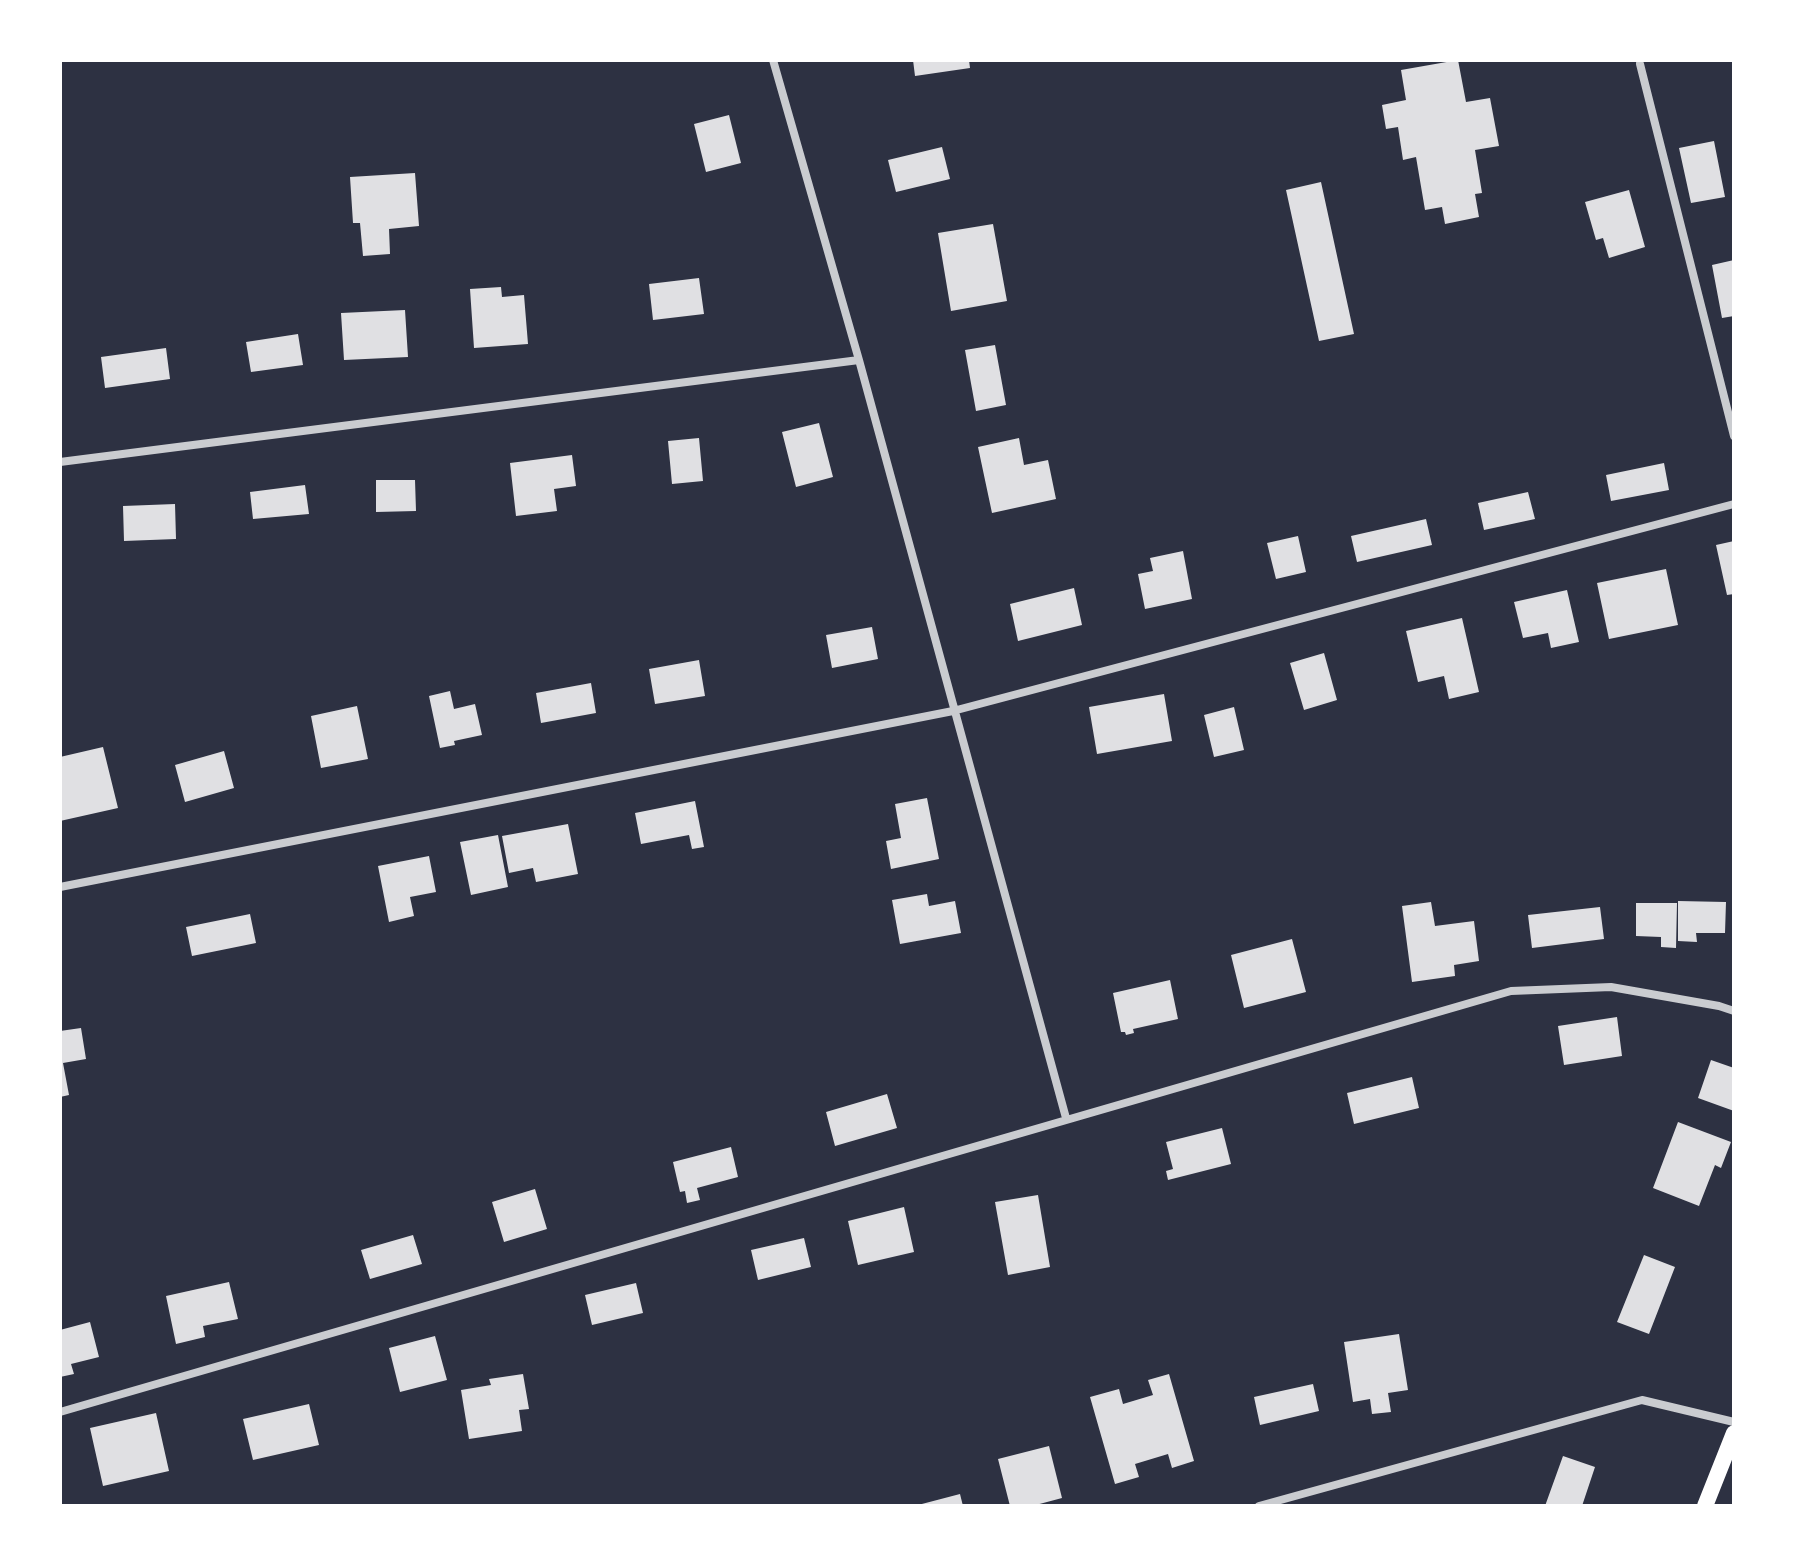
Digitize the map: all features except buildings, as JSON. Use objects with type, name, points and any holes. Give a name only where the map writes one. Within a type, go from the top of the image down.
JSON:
[{"type":"main road","points":[[1705,1506],[1734,1433]]},
{"type":"street","points":[[773,60],[859,360],[1066,1118]]},
{"type":"street","points":[[1640,64],[1734,436]]},
{"type":"street","points":[[60,462],[859,360]]},
{"type":"street","points":[[60,887],[953,711],[1734,504]]},
{"type":"street","points":[[60,1412],[1511,991],[1611,987],[1734,1011]]},
{"type":"street","points":[[1259,1506],[1642,1400],[1734,1422]]}]
